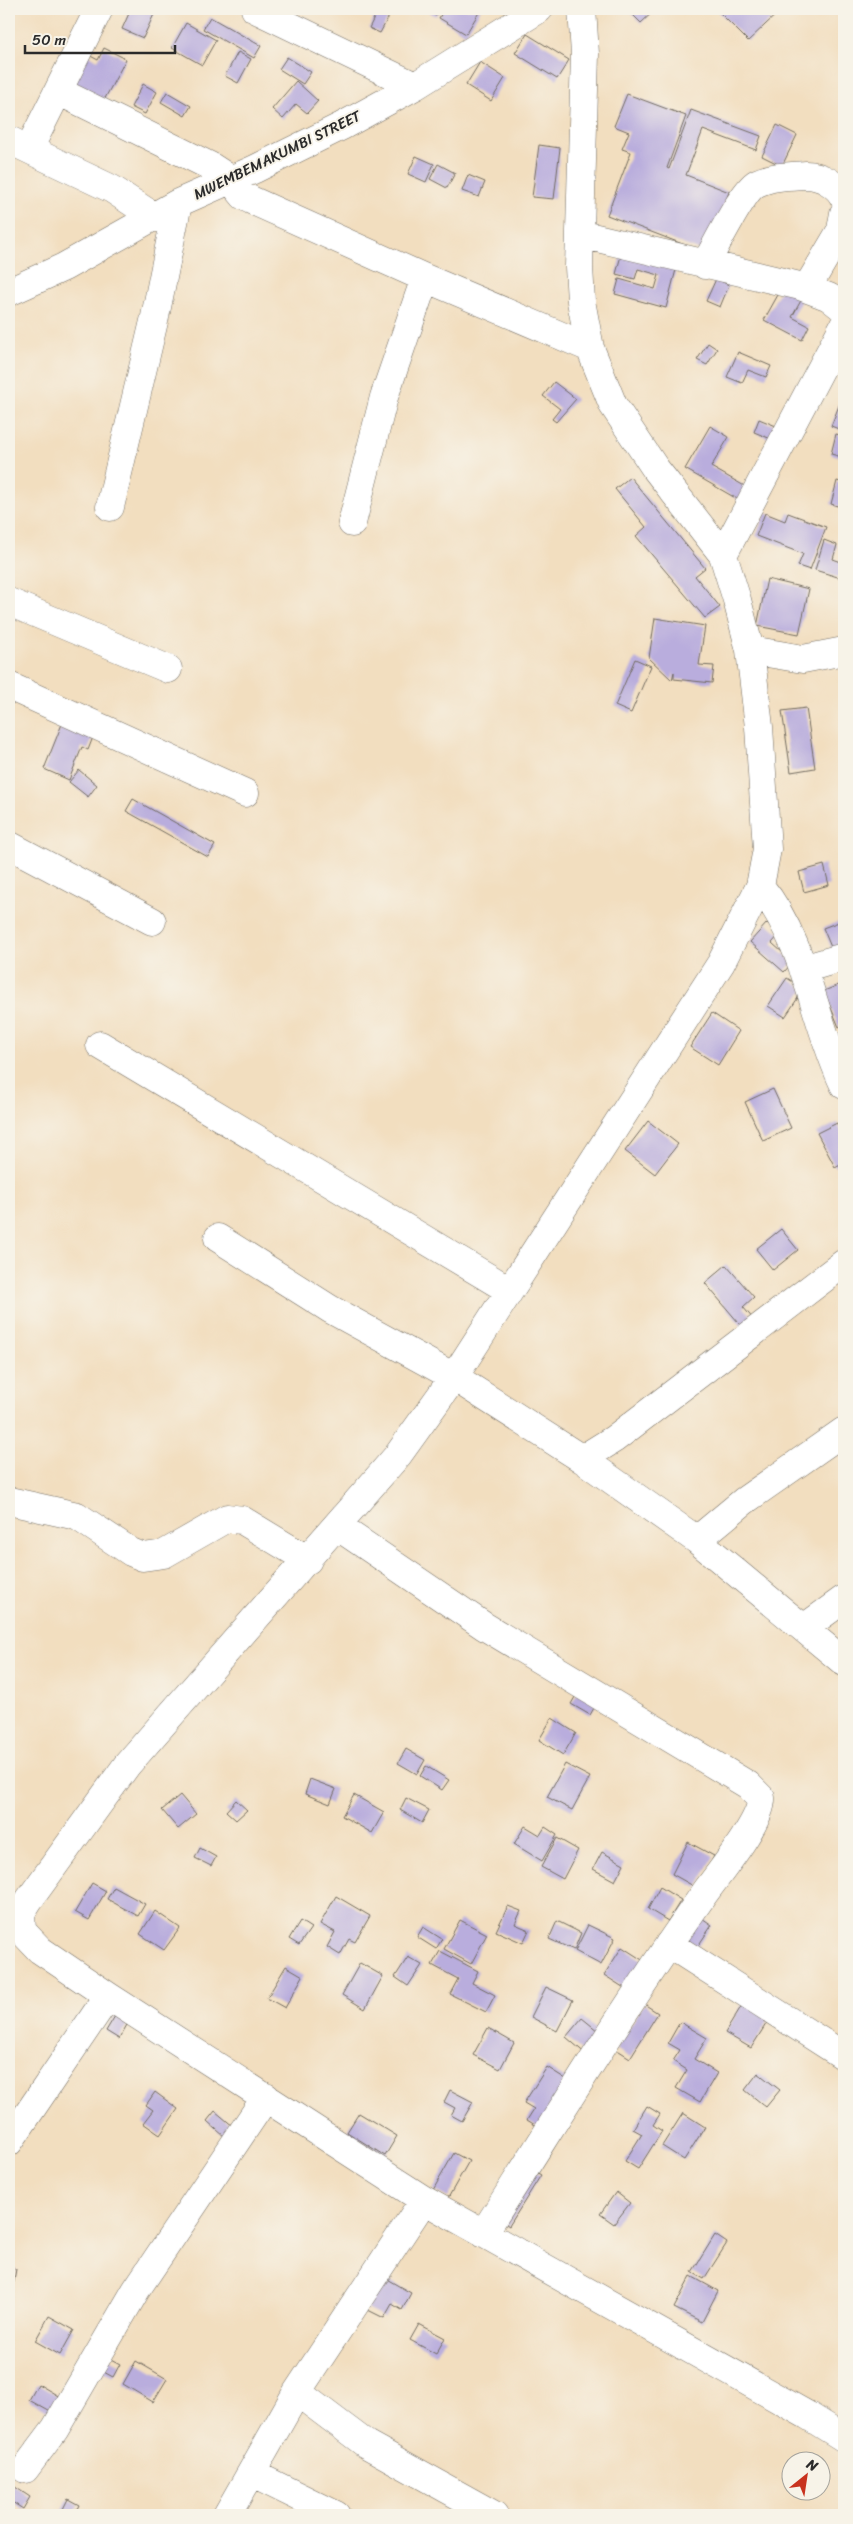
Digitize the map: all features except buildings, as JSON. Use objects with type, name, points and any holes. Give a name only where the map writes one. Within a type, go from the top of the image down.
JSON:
[{"type":"street","points":[[99,9],[58,91],[19,145],[112,189],[156,218]]},
{"type":"street","points":[[256,9],[415,86]]},
{"type":"street","points":[[582,9],[585,54],[579,267],[581,301],[590,348],[614,405],[632,436],[723,555],[750,650],[759,727],[767,849],[760,886],[722,963],[454,1377],[398,1455],[127,1765],[15,1912],[22,1931],[40,1950],[424,2200],[844,2438]]},
{"type":"street","name":"MWEMBEMAKUMBI STREET","points":[[9,292],[64,267],[156,218],[178,203],[255,169],[342,126],[415,86],[520,12]]},
{"type":"street","points":[[58,91],[210,166],[230,179],[244,196],[251,200],[425,278],[590,348]]},
{"type":"street","points":[[705,265],[746,194],[755,184],[779,176],[810,175],[831,183],[844,198]]},
{"type":"street","points":[[110,507],[155,317],[178,203]]},
{"type":"street","points":[[807,288],[841,230],[844,213]]},
{"type":"street","points":[[580,234],[807,288],[829,297],[844,309]]},
{"type":"street","points":[[352,523],[384,397],[425,278]]},
{"type":"street","points":[[723,555],[844,325]]},
{"type":"street","points":[[9,602],[168,669]]},
{"type":"street","points":[[750,650],[803,659],[844,651]]},
{"type":"street","points":[[9,686],[245,793]]},
{"type":"street","points":[[9,845],[152,921]]},
{"type":"street","points":[[760,886],[781,916],[804,969],[836,1068],[844,1085]]},
{"type":"street","points":[[804,969],[844,958]]},
{"type":"street","points":[[100,1045],[509,1290]]},
{"type":"street","points":[[218,1238],[330,1309],[454,1377],[582,1459],[697,1540],[844,1662]]},
{"type":"street","points":[[582,1459],[614,1439],[844,1263]]},
{"type":"street","points":[[697,1540],[744,1501],[844,1431]]},
{"type":"street","points":[[9,1501],[77,1516],[131,1552],[143,1557],[164,1554],[227,1518],[233,1518],[242,1520],[308,1560]]},
{"type":"street","points":[[337,1526],[484,1626],[748,1785],[761,1798],[762,1806],[749,1831],[669,1944],[483,2234]]},
{"type":"street","points":[[804,1628],[844,1599]]},
{"type":"street","points":[[669,1944],[844,2056]]},
{"type":"street","points":[[9,2142],[108,1996]]},
{"type":"street","points":[[25,2468],[55,2428],[136,2290],[266,2097]]},
{"type":"street","points":[[227,2515],[297,2392],[424,2200]]},
{"type":"street","points":[[297,2392],[366,2444],[494,2515]]},
{"type":"street","points":[[251,2473],[336,2515]]}]
